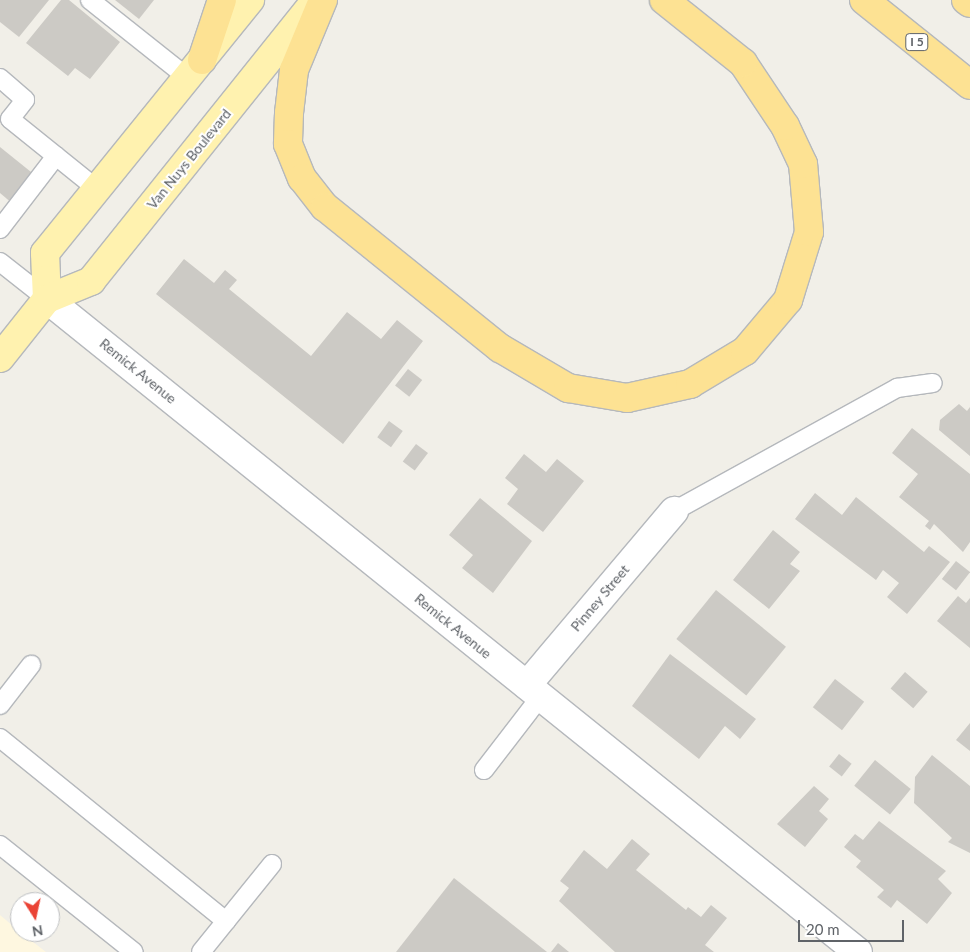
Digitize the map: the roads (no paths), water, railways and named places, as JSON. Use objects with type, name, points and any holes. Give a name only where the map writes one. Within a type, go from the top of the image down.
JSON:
[{"type":"highway","points":[[195,69],[222,0]]},
{"type":"highway","points":[[323,0],[294,70],[288,144],[302,178],[325,207],[500,348],[568,388],[627,398],[690,384],[745,351],[788,300],[809,232],[803,164],[786,126],[743,63],[664,0]]},
{"type":"highway","name":"I 5","points":[[864,0],[970,85]]},
{"type":"highway","points":[[966,0],[970,3]]},
{"type":"main road","points":[[47,299],[45,253],[250,0]]},
{"type":"main road","name":"Van Nuys Boulevard","points":[[0,358],[47,299],[91,281],[316,0]]},
{"type":"street","name":"Remick Avenue","points":[[47,299],[858,952]]},
{"type":"street","name":"Pinney Street","points":[[534,691],[674,511]]},
{"type":"lane","points":[[90,0],[195,69]]},
{"type":"lane","points":[[0,78],[25,100],[10,119],[97,189]]},
{"type":"lane","points":[[0,229],[56,156]]},
{"type":"lane","points":[[0,262],[47,299]]},
{"type":"lane","points":[[674,511],[897,388],[933,383]]},
{"type":"lane","points":[[0,705],[31,665]]},
{"type":"lane","points":[[484,770],[534,691]]},
{"type":"lane","points":[[0,738],[226,921]]},
{"type":"lane","points":[[0,845],[134,952]]},
{"type":"lane","points":[[201,952],[272,864]]}]
